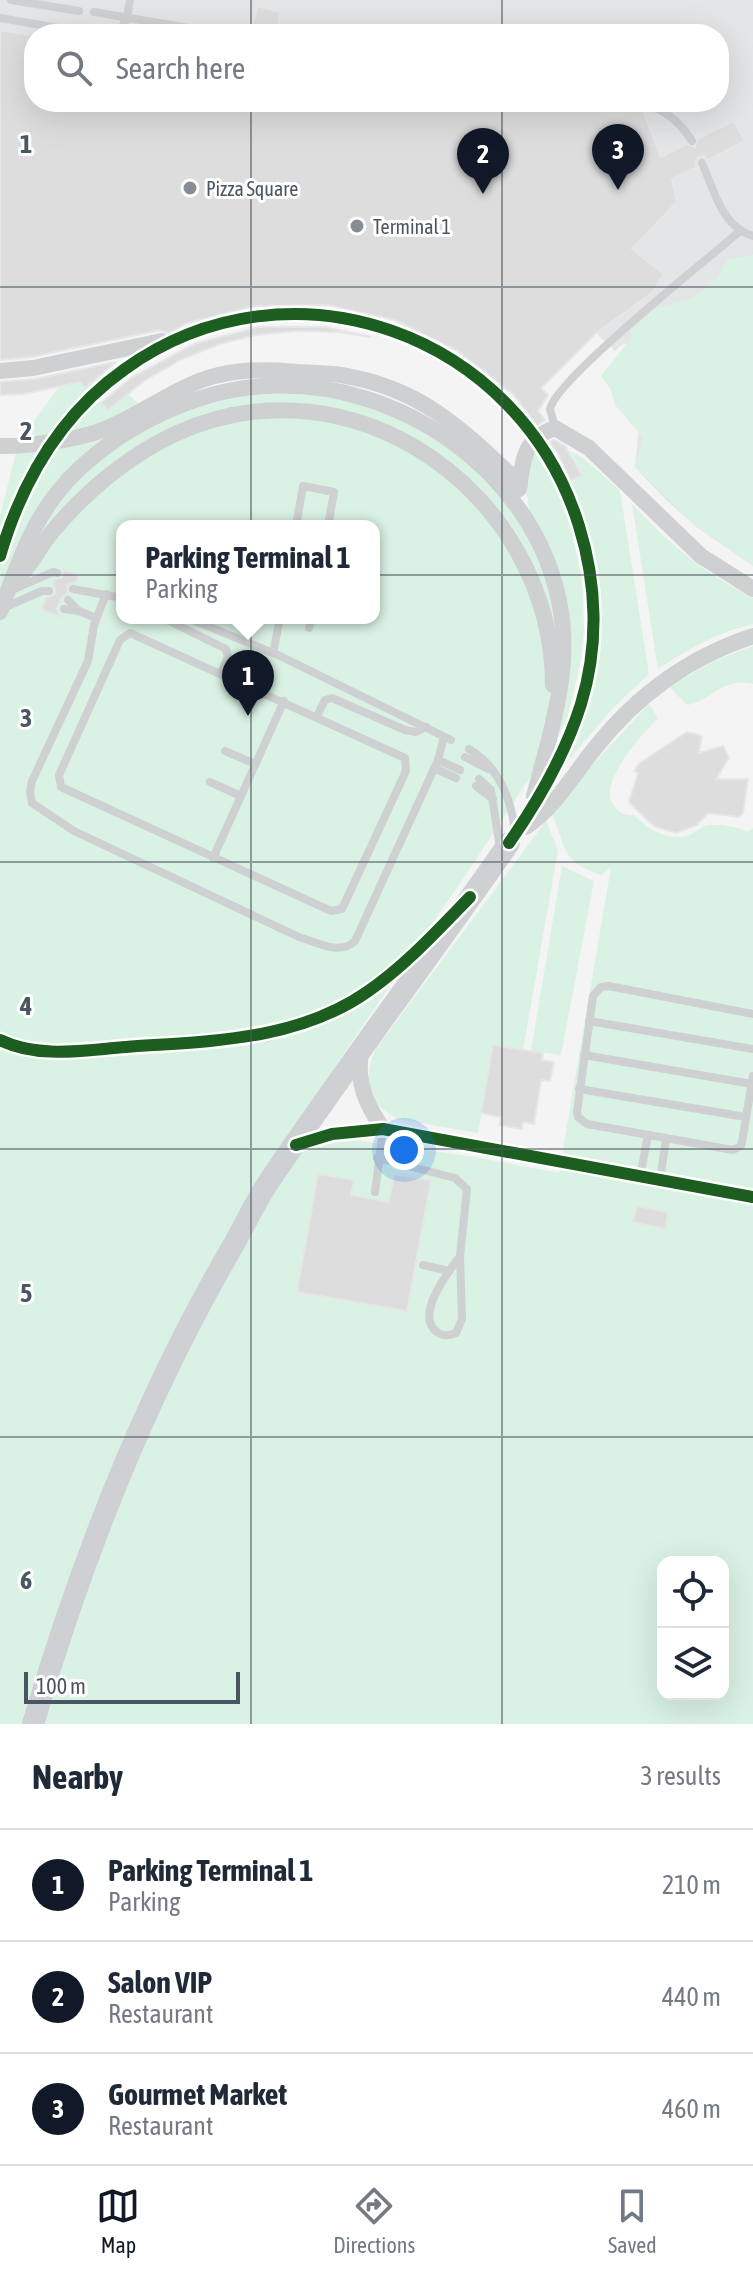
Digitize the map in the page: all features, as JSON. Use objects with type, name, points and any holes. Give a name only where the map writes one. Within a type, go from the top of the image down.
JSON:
[{"type":"main road","points":[[33,1724],[70,1609],[128,1459],[196,1313],[267,1185],[508,844]]},
{"type":"main road","points":[[48,1724],[74,1638],[146,1449],[260,1212],[267,1185]]},
{"type":"street","points":[[0,371],[33,368],[183,337],[234,321],[293,314],[350,319],[404,334],[454,360],[505,401],[536,437],[565,485],[589,565],[595,620],[585,689],[573,729],[547,785],[508,844]]},
{"type":"street","points":[[0,556],[20,499],[43,456],[71,418],[109,381],[144,356],[183,337]]},
{"type":"street","points":[[0,446],[93,434],[266,378],[340,375],[381,384],[412,397],[457,425],[520,484]]},
{"type":"street","points":[[266,378],[337,390],[404,413],[465,451],[515,502],[542,551],[560,605],[564,662],[554,719],[528,817]]},
{"type":"street","points":[[10,587],[78,504],[132,460],[168,438],[205,422],[243,414],[289,411],[349,418],[377,427],[429,456],[476,495],[501,524],[524,561],[540,601],[552,661],[554,719]]},
{"type":"street","points":[[1,611],[29,537],[57,493],[136,421]]},
{"type":"street","points":[[515,502],[521,464],[530,446],[546,431],[555,428],[589,448],[701,556],[753,589]]},
{"type":"street","points":[[508,844],[545,812],[610,729],[655,687],[708,654],[753,636]]},
{"type":"street","points":[[0,1040],[29,1050],[62,1052],[267,1034],[299,1025],[331,1013],[366,993],[409,959],[470,897]]},
{"type":"street","points":[[362,1049],[359,1067],[361,1085],[366,1102],[383,1129]]},
{"type":"street","points":[[296,1145],[332,1134],[383,1129],[753,1197]]},
{"type":"lane","points":[[11,0],[79,11]]},
{"type":"lane","points":[[124,24],[130,0]]},
{"type":"lane","points":[[94,12],[163,24]]},
{"type":"lane","points":[[0,18],[35,24]]},
{"type":"lane","points":[[665,112],[692,141]]},
{"type":"lane","points":[[702,163],[724,213],[740,231],[753,236]]},
{"type":"lane","points":[[555,428],[550,409],[554,396],[608,344],[740,231]]},
{"type":"lane","points":[[297,520],[303,486],[334,492],[329,520]]},
{"type":"lane","points":[[10,587],[56,576]]},
{"type":"lane","points":[[75,585],[116,596]]},
{"type":"lane","points":[[106,594],[96,618],[88,661],[31,784],[32,803],[74,831],[299,937],[347,948],[354,943],[446,743],[426,727],[273,653],[203,624]]},
{"type":"lane","points":[[1,611],[30,596],[47,595]]},
{"type":"lane","points":[[66,604],[96,618]]},
{"type":"lane","points":[[175,624],[226,649],[228,657],[221,673]]},
{"type":"lane","points":[[273,653],[279,624]]},
{"type":"lane","points":[[126,634],[134,634],[284,701],[401,755],[407,762],[406,771],[342,909],[331,911],[213,858],[64,789],[58,779],[120,640],[126,634]]},
{"type":"lane","points":[[317,716],[325,700],[332,698],[405,730],[416,732],[426,727]]},
{"type":"lane","points":[[213,858],[284,701]]},
{"type":"lane","points":[[225,751],[255,764]]},
{"type":"lane","points":[[467,753],[482,758],[509,800],[508,844]]},
{"type":"lane","points":[[436,764],[458,774]]},
{"type":"lane","points":[[210,782],[241,796]]},
{"type":"lane","points":[[478,783],[493,799],[508,844]]},
{"type":"lane","points":[[584,1055],[752,1080],[741,1146],[733,1150],[582,1122],[577,1112],[579,1089],[584,1055],[589,1021],[595,992],[605,986],[753,1014]]},
{"type":"lane","points":[[589,1021],[753,1049]]},
{"type":"lane","points":[[579,1089],[746,1117]]},
{"type":"lane","points":[[375,1192],[383,1129]]},
{"type":"lane","points":[[640,1177],[648,1135]]},
{"type":"lane","points":[[660,1181],[666,1139]]},
{"type":"lane","points":[[377,1158],[455,1178],[464,1184],[468,1194],[460,1256],[462,1319],[456,1333],[448,1336],[433,1329],[431,1310],[438,1288],[460,1256]]},
{"type":"lane","points":[[423,1265],[449,1271]]},
{"type":"shaded area","points":[[0,0],[753,0],[753,566],[698,528],[635,467],[645,369],[637,353],[624,343],[615,351],[596,333],[541,388],[501,371],[384,309],[285,298],[0,354]]},
{"type":"green space","points":[[753,255],[753,566],[698,528],[635,467],[643,437],[616,406],[610,388],[601,376],[630,340],[631,330],[654,309],[693,298],[717,278],[728,259]]},
{"type":"green space","points":[[117,369],[90,393],[108,410],[128,394],[144,409],[181,411],[243,396],[298,392],[381,407],[461,456],[491,485],[517,518],[530,511],[526,481],[536,452],[561,489],[582,577],[584,629],[581,659],[567,721],[291,1131],[475,1157],[559,1173],[611,867],[601,875],[578,865],[567,853],[552,815],[582,776],[649,704],[658,718],[633,746],[617,771],[610,794],[617,809],[634,815],[646,826],[668,836],[692,834],[710,825],[729,826],[748,832],[753,828],[753,1724],[0,1724],[0,516],[22,428],[30,427],[58,388]]},
{"type":"green space","points":[[570,451],[583,458],[620,491],[649,674],[612,709],[566,763],[599,639],[569,485],[583,475]]},
{"type":"green space","points":[[632,504],[688,557],[753,598],[753,624],[704,642],[658,669]]},
{"type":"green space","points":[[753,646],[753,684],[733,683],[687,705],[669,687],[714,661]]},
{"type":"green space","points":[[546,821],[558,850],[523,1050],[493,1045],[478,1133],[398,1119],[380,1106],[370,1090],[369,1071],[375,1050]]},
{"type":"green space","points":[[562,866],[594,881],[561,1055],[531,1051]]},
{"type":"building","points":[[257,6],[280,12],[278,24],[253,24]]},
{"type":"building","name":"Terminal 1","points":[[0,30],[24,34],[24,112],[643,112],[661,157],[686,144],[695,147],[698,138],[734,121],[745,141],[708,160],[704,156],[699,157],[695,161],[696,167],[672,179],[677,202],[632,249],[664,274],[652,293],[596,333],[541,388],[548,395],[538,411],[545,420],[537,425],[514,395],[458,351],[395,320],[328,305],[255,306],[187,323],[169,333],[160,330],[31,357],[0,360]]},
{"type":"building","points":[[259,327],[325,327],[371,337],[295,331],[255,335],[182,359],[144,381],[108,410],[101,403],[131,378],[194,344]]},
{"type":"building","points":[[116,362],[85,388],[80,382],[23,394],[0,395],[0,382],[35,379]]},
{"type":"building","points":[[554,440],[565,446],[582,475],[571,481],[550,442]]},
{"type":"building","points":[[63,569],[79,577],[76,582],[67,585],[68,593],[62,597],[57,609],[60,617],[41,609],[46,598],[55,594],[52,585],[54,580],[62,577]]},
{"type":"building","points":[[687,732],[702,736],[699,753],[723,746],[729,758],[716,779],[748,779],[743,813],[739,817],[708,813],[697,825],[676,833],[654,826],[629,802],[638,773],[634,771],[640,763]]},
{"type":"building","points":[[493,1045],[543,1053],[542,1060],[554,1062],[550,1081],[541,1080],[534,1124],[523,1122],[522,1129],[500,1125],[501,1117],[481,1113]]},
{"type":"building","points":[[318,1174],[354,1180],[351,1195],[389,1202],[394,1174],[431,1180],[407,1311],[297,1292]]},
{"type":"building","points":[[637,1206],[668,1212],[665,1229],[633,1222]]},
{"type":"cycle path","points":[[0,556],[32,476],[63,428],[102,387],[125,369],[190,334],[258,316],[326,316],[392,331],[453,361],[507,404],[549,459],[579,526],[592,593],[591,660],[581,704],[550,776],[509,843]]},
{"type":"cycle path","points":[[0,1040],[30,1050],[78,1051],[220,1040],[282,1029],[340,1008],[367,992],[395,971],[470,897]]},
{"type":"cycle path","points":[[296,1145],[332,1134],[383,1129],[753,1197]]},
{"type":"place","name":"Pizza Square","points":[[190,188]]},
{"type":"place","name":"Gourmet Market","points":[[618,190]]},
{"type":"place","name":"Salon VIP","points":[[483,194]]},
{"type":"place","name":"Terminal 1","points":[[357,226]]},
{"type":"place","name":"Parking Terminal 1","points":[[248,716]]}]
